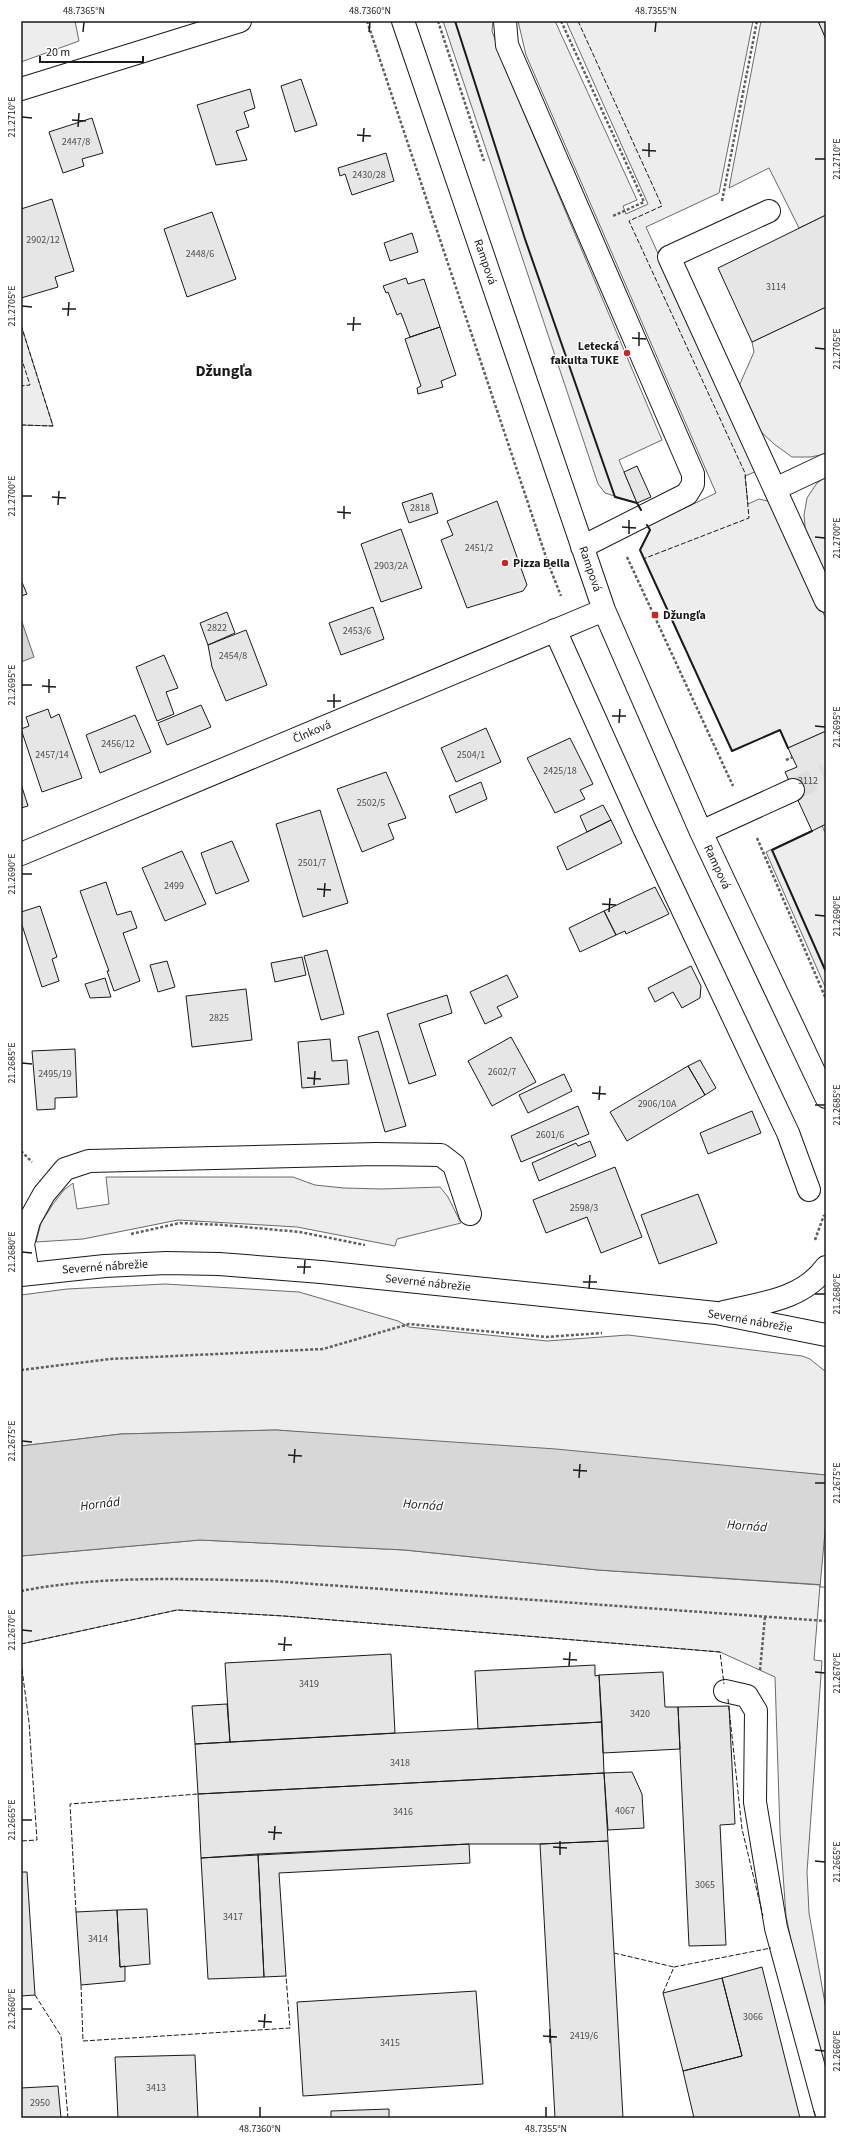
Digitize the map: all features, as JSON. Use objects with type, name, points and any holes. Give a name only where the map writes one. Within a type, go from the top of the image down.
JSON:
[{"type":"street","points":[[21,89],[240,21]]},
{"type":"street","name":"Rampová","points":[[403,21],[604,610],[701,832],[826,1097]]},
{"type":"street","points":[[505,21],[507,45],[692,474],[693,484],[688,494],[582,546]]},
{"type":"street","points":[[769,211],[669,257],[826,601]]},
{"type":"street","points":[[775,488],[826,465]]},
{"type":"street","name":"Člnková","points":[[21,854],[604,610]]},
{"type":"street","points":[[555,630],[644,828],[788,1133],[809,1190]]},
{"type":"street","points":[[701,832],[793,790]]},
{"type":"street","name":"Severné nábrežie","points":[[470,1214],[454,1166],[441,1155],[376,1154],[89,1161],[65,1168],[44,1194],[29,1221],[23,1244],[25,1274],[128,1265],[219,1264],[321,1272],[716,1314],[826,1335]]},
{"type":"street","points":[[716,1314],[768,1302],[798,1292],[811,1284],[826,1267]]},
{"type":"street","points":[[725,1691],[747,1696],[756,1710],[755,1802],[776,1928],[826,2112]]},
{"type":"path","points":[[561,21],[644,202],[629,209]]},
{"type":"path","points":[[715,236],[757,21]]},
{"type":"path","points":[[21,1370],[110,1359],[323,1349],[409,1324],[546,1337],[604,1332]]},
{"type":"path","points":[[21,1591],[53,1585],[96,1581],[194,1579],[271,1581],[826,1621]]},
{"type":"path","points":[[756,1710],[765,1617]]},
{"type":"shaded area","points":[[21,21],[75,21],[79,41],[21,62]]},
{"type":"shaded area","points":[[443,21],[493,21],[492,31],[505,68],[662,440],[619,460],[637,503],[605,493],[598,484]]},
{"type":"shaded area","points":[[518,21],[555,21],[637,200],[623,206],[626,214],[648,204],[566,21],[753,21],[719,193],[646,227],[757,471],[745,476],[748,504],[759,499],[772,502],[826,619],[826,731],[788,748],[780,730],[732,751],[640,550],[650,530],[648,526],[716,493],[526,55]]},
{"type":"shaded area","points":[[761,21],[818,21],[826,39],[826,215],[799,228],[769,168],[729,188]]},
{"type":"shaded area","points":[[826,307],[826,454],[810,457],[792,457],[774,444],[756,427],[739,386],[754,352],[752,342]]},
{"type":"shaded area","points":[[21,325],[53,426],[21,425]]},
{"type":"shaded area","points":[[826,477],[826,581],[806,537],[804,515],[807,498],[817,483]]},
{"type":"shaded area","points":[[822,826],[826,834],[826,989],[766,852]]},
{"type":"shaded area","points":[[106,1177],[293,1177],[315,1185],[344,1188],[382,1189],[440,1187],[448,1197],[461,1223],[397,1239],[395,1246],[297,1227],[178,1220],[83,1239],[36,1242],[41,1223],[64,1190],[73,1183],[77,1209],[109,1204]]},
{"type":"shaded area","points":[[165,1284],[299,1292],[398,1321],[409,1327],[547,1341],[628,1335],[802,1356],[810,1359],[826,1372],[826,1475],[276,1430],[121,1434],[21,1446],[21,1295],[67,1289]]},
{"type":"shaded area","points":[[200,1540],[405,1550],[598,1570],[820,1585],[814,1660],[822,1661],[807,1872],[809,1913],[826,2009],[826,2087],[797,1969],[786,1916],[780,1832],[775,1677],[720,1652],[284,1616],[177,1610],[21,1644],[21,1556]]},
{"type":"water","points":[[21,619],[34,657],[21,662]]},
{"type":"water","name":"Hornád","points":[[276,1430],[556,1449],[826,1475],[826,1585],[598,1570],[405,1550],[200,1540],[21,1556],[21,1446],[121,1434]]},
{"type":"pier","points":[[826,1521],[826,1587],[820,1587]]},
{"type":"building","points":[[818,21],[826,21],[826,39]]},
{"type":"building","points":[[301,79],[317,125],[295,132],[281,86]]},
{"type":"building","points":[[250,89],[255,108],[244,112],[249,127],[236,131],[247,160],[216,165],[197,105]]},
{"type":"building","points":[[92,118],[103,153],[82,159],[84,166],[63,173],[49,132]]},
{"type":"building","points":[[386,153],[394,181],[352,195],[345,174],[340,176],[338,168]]},
{"type":"building","points":[[52,199],[74,271],[55,277],[58,287],[21,298],[21,209]]},
{"type":"building","points":[[212,212],[236,279],[187,297],[164,229]]},
{"type":"building","points":[[826,215],[826,307],[752,342],[718,268]]},
{"type":"building","points":[[412,233],[418,252],[390,261],[384,243]]},
{"type":"building","points":[[406,278],[408,284],[424,279],[440,327],[410,337],[401,313],[397,315],[388,292],[386,293],[383,286]]},
{"type":"building","points":[[440,327],[456,375],[441,381],[443,387],[418,394],[417,388],[421,386],[405,339]]},
{"type":"building","points":[[637,466],[651,497],[637,503],[624,472]]},
{"type":"building","points":[[432,493],[438,513],[409,523],[402,503]]},
{"type":"building","points":[[497,501],[527,585],[523,591],[467,608],[441,540],[453,535],[447,521]]},
{"type":"building","points":[[401,529],[422,588],[381,602],[361,544]]},
{"type":"building","points":[[21,580],[27,594],[21,596]]},
{"type":"building","points":[[373,607],[384,639],[341,655],[329,623]]},
{"type":"building","points":[[227,612],[235,633],[208,645],[200,623]]},
{"type":"building","points":[[246,630],[267,685],[226,701],[212,667],[208,645]]},
{"type":"building","points":[[164,655],[178,688],[166,692],[174,714],[157,721],[136,667]]},
{"type":"building","points":[[201,705],[211,727],[167,745],[158,723]]},
{"type":"building","points":[[48,709],[51,718],[59,714],[82,778],[42,792],[21,729],[29,726],[26,717]]},
{"type":"building","points":[[135,715],[151,752],[100,773],[86,735]]},
{"type":"building","points":[[486,728],[501,762],[456,782],[441,748]]},
{"type":"building","points":[[826,731],[826,824],[812,831],[785,772],[797,767],[788,748]]},
{"type":"building","points":[[570,738],[593,784],[580,790],[585,799],[555,813],[527,758]]},
{"type":"building","points":[[386,772],[406,818],[388,824],[394,839],[362,852],[337,789]]},
{"type":"building","points":[[481,782],[487,799],[456,813],[449,796]]},
{"type":"building","points":[[21,784],[28,806],[21,808]]},
{"type":"building","points":[[603,805],[611,820],[587,832],[580,816]]},
{"type":"building","points":[[320,810],[348,903],[303,917],[276,824]]},
{"type":"building","points":[[611,820],[622,843],[567,870],[557,847]]},
{"type":"building","points":[[232,841],[249,881],[216,894],[201,853]]},
{"type":"building","points":[[182,851],[206,904],[165,921],[142,868]]},
{"type":"building","points":[[106,882],[117,915],[131,911],[137,928],[123,933],[140,981],[114,991],[107,971],[109,971],[80,891]]},
{"type":"building","points":[[655,887],[669,914],[626,934],[625,931],[616,935],[604,911]]},
{"type":"building","points":[[40,906],[57,957],[52,959],[59,981],[42,987],[21,922],[21,912]]},
{"type":"building","points":[[604,911],[616,935],[580,952],[569,928]]},
{"type":"building","points":[[327,950],[344,1014],[321,1020],[304,956]]},
{"type":"building","points":[[302,957],[306,975],[275,982],[271,963]]},
{"type":"building","points":[[167,961],[175,987],[158,992],[150,965]]},
{"type":"building","points":[[691,966],[701,986],[700,998],[682,1008],[673,992],[655,1002],[648,988]]},
{"type":"building","points":[[507,975],[518,997],[497,1007],[502,1016],[485,1024],[470,992]]},
{"type":"building","points":[[105,978],[111,997],[90,998],[85,984]]},
{"type":"building","points":[[246,989],[252,1040],[192,1047],[186,996]]},
{"type":"building","points":[[447,995],[452,1013],[419,1024],[436,1075],[409,1084],[387,1014]]},
{"type":"building","points":[[378,1031],[406,1126],[385,1132],[358,1037]]},
{"type":"building","points":[[511,1037],[536,1082],[492,1106],[468,1061]]},
{"type":"building","points":[[330,1039],[332,1061],[347,1060],[349,1084],[302,1088],[298,1042]]},
{"type":"building","points":[[75,1049],[77,1097],[55,1098],[55,1109],[37,1110],[32,1051]]},
{"type":"building","points":[[700,1060],[716,1088],[705,1095],[688,1066]]},
{"type":"building","points":[[688,1066],[705,1095],[627,1141],[610,1112]]},
{"type":"building","points":[[564,1074],[572,1091],[528,1113],[519,1095]]},
{"type":"building","points":[[578,1106],[589,1134],[521,1162],[511,1136]]},
{"type":"building","points":[[752,1111],[761,1133],[708,1154],[700,1133]]},
{"type":"building","points":[[590,1141],[596,1156],[539,1181],[532,1163],[576,1143],[578,1146]]},
{"type":"building","points":[[615,1167],[642,1237],[601,1253],[587,1217],[546,1233],[533,1200]]},
{"type":"building","points":[[698,1194],[717,1243],[659,1264],[641,1215]]},
{"type":"building","points":[[391,1654],[395,1733],[230,1742],[225,1663]]},
{"type":"building","points":[[595,1665],[595,1676],[599,1675],[602,1722],[478,1729],[475,1671]]},
{"type":"building","points":[[663,1672],[665,1707],[678,1707],[680,1749],[603,1753],[599,1675]]},
{"type":"building","points":[[227,1704],[230,1742],[195,1744],[192,1706]]},
{"type":"building","points":[[729,1706],[735,1824],[720,1825],[726,1945],[689,1946],[678,1707]]},
{"type":"building","points":[[602,1722],[604,1773],[198,1794],[195,1744]]},
{"type":"building","points":[[632,1772],[642,1794],[644,1828],[608,1830],[604,1773]]},
{"type":"building","points":[[604,1773],[608,1841],[540,1844],[469,1844],[201,1858],[198,1794]]},
{"type":"building","points":[[608,1841],[623,2118],[555,2118],[540,1844]]},
{"type":"building","points":[[469,1844],[470,1863],[279,1873],[286,1976],[264,1977],[258,1854]]},
{"type":"building","points":[[258,1854],[264,1977],[208,1979],[201,1858]]},
{"type":"building","points":[[21,1872],[27,1872],[35,1995],[21,1996]]},
{"type":"building","points":[[147,1909],[150,1964],[120,1967],[117,1910]]},
{"type":"building","points":[[117,1910],[120,1967],[125,1966],[125,1981],[81,1985],[76,1912]]},
{"type":"building","points":[[762,1967],[800,2118],[694,2118],[683,2071],[742,2056],[722,1978]]},
{"type":"building","points":[[722,1978],[742,2056],[683,2071],[663,1993]]},
{"type":"building","points":[[476,1991],[483,2084],[303,2096],[297,2002]]},
{"type":"building","points":[[195,2055],[198,2118],[118,2118],[115,2057]]},
{"type":"building","points":[[58,2086],[61,2118],[21,2118],[21,2088]]},
{"type":"building","points":[[389,2109],[389,2118],[331,2118],[331,2111]]},
{"type":"tunnel","points":[[793,790],[826,774]]},
{"type":"fence","points":[[578,21],[662,206],[629,221],[745,473],[749,518],[643,559]]},
{"type":"fence","points":[[21,325],[53,426],[21,425]]},
{"type":"fence","points":[[21,357],[30,385],[21,386]]},
{"type":"fence","points":[[21,1644],[177,1610],[284,1616],[720,1652],[724,1684]]},
{"type":"fence","points":[[21,1662],[29,1722],[37,1840],[21,1841]]},
{"type":"fence","points":[[728,1699],[742,1829],[763,1916]]},
{"type":"fence","points":[[76,1912],[70,1804],[198,1794]]},
{"type":"fence","points":[[663,1993],[674,1967],[771,1948]]},
{"type":"fence","points":[[614,1953],[674,1967]]},
{"type":"fence","points":[[81,1985],[83,2041],[290,2028],[286,1976]]},
{"type":"fence","points":[[35,1995],[61,2036],[68,2118]]},
{"type":"fence","points":[[814,2111],[816,2118]]},
{"type":"wall","points":[[455,21],[525,239],[615,497],[637,503],[641,510]]},
{"type":"wall","points":[[647,525],[650,530],[640,550],[732,751],[780,730],[788,748]]},
{"type":"wall","points":[[812,831],[772,850],[826,972]]},
{"type":"place","name":"Letecká fakulta TUKE","points":[[627,353]]},
{"type":"place","name":"Pizza Bella","points":[[505,563]]},
{"type":"place","name":"Džungľa","points":[[655,615]]},
{"type":"district","name":"Džungľa","points":[[224,371]]}]
